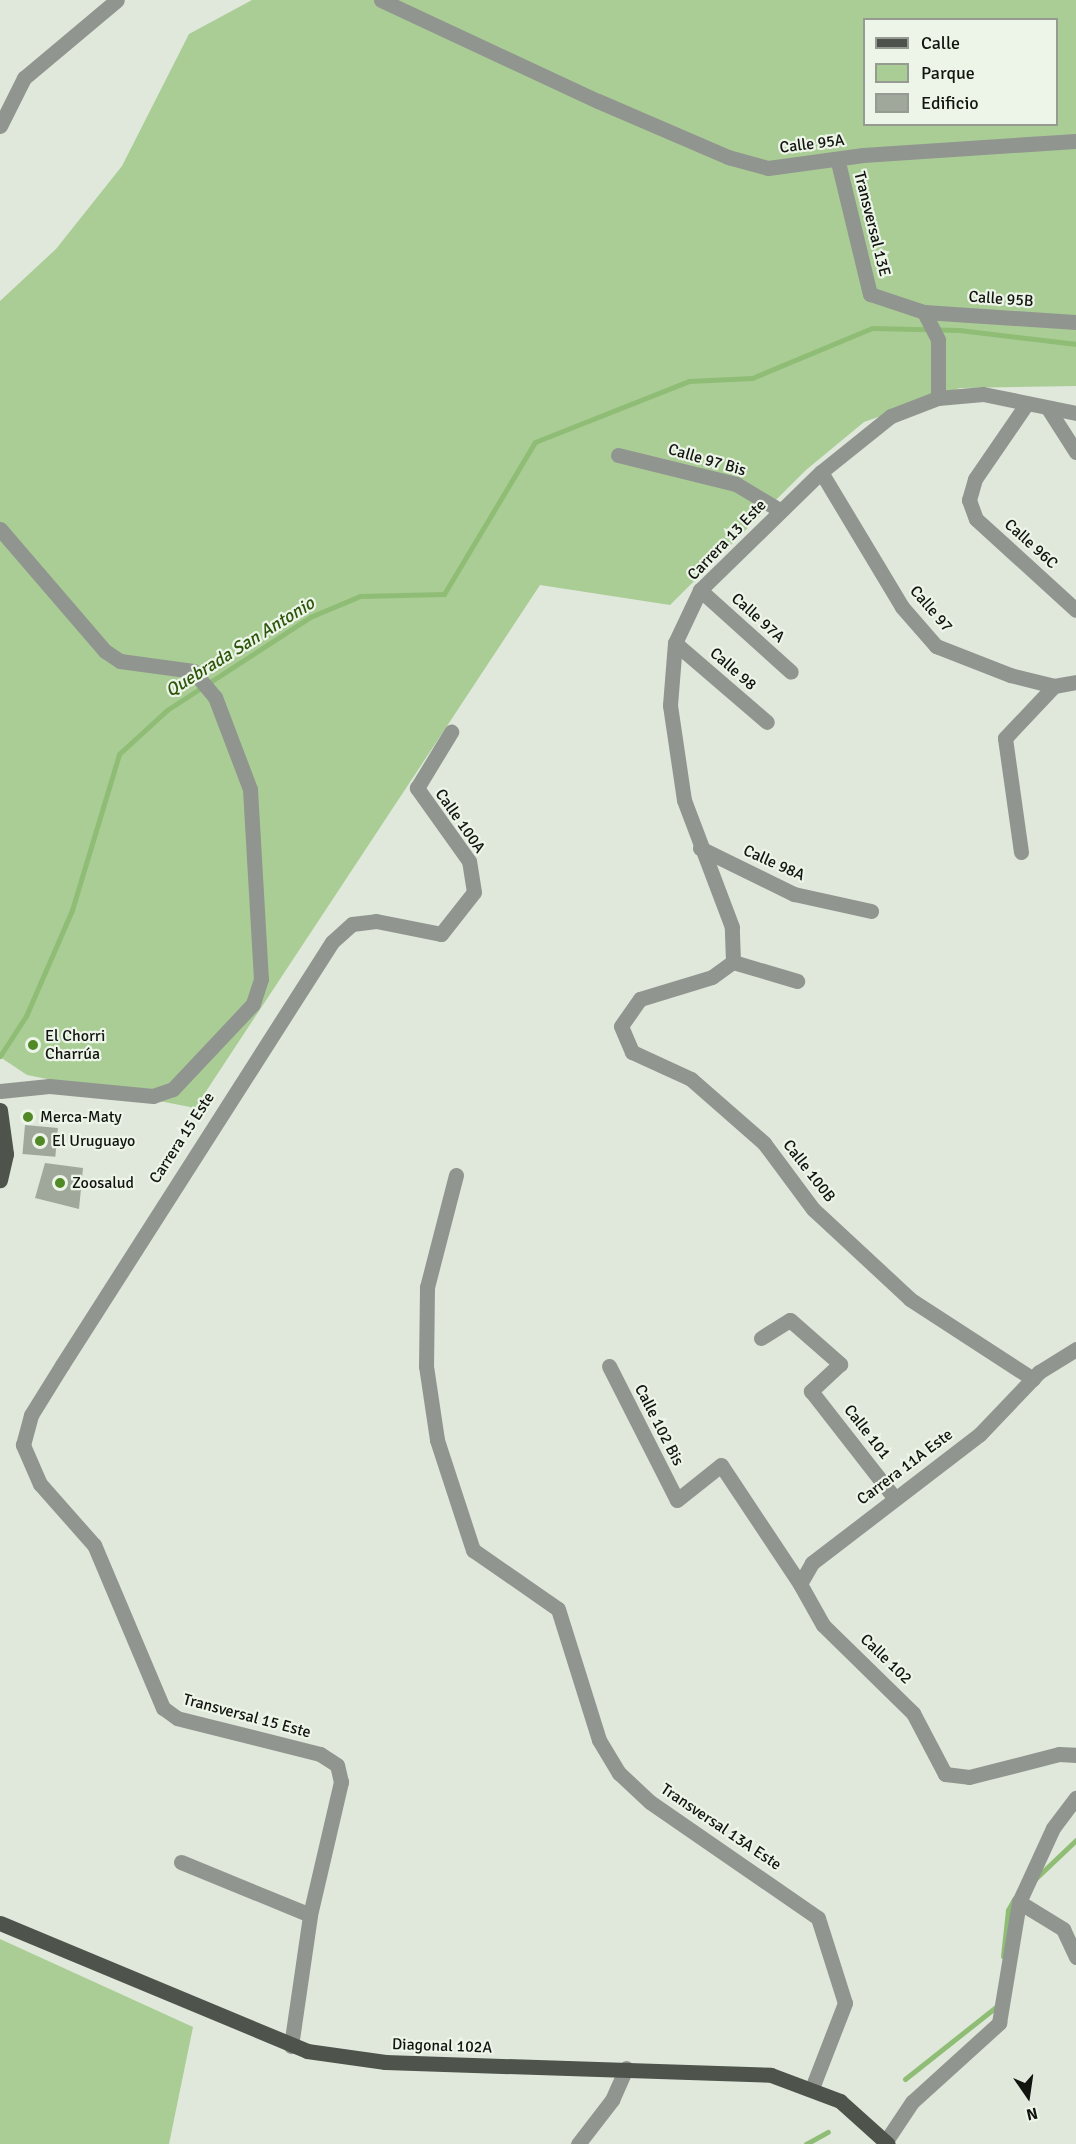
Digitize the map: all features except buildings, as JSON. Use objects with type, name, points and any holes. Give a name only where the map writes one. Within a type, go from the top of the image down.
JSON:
[{"type":"main road","points":[[0,1110],[6,1144],[0,1180]]},
{"type":"main road","name":"Diagonal 102A","points":[[0,1923],[291,2046],[385,2062],[751,2073],[812,2088],[852,2109],[887,2142]]},
{"type":"street","points":[[0,126],[24,78],[117,0]]},
{"type":"street","name":"Calle 95A","points":[[381,0],[598,101],[728,157],[768,168],[838,162],[862,155],[1076,141]]},
{"type":"street","name":"Transversal 13E","points":[[838,162],[870,294],[924,312]]},
{"type":"street","points":[[924,312],[938,340],[938,398]]},
{"type":"street","name":"Calle 95B","points":[[924,312],[1076,322]]},
{"type":"street","name":"Carrera 13 Este","points":[[733,962],[732,927],[700,848],[684,800],[670,705],[675,643],[700,590],[821,472],[891,416],[938,398],[983,394],[1049,411],[1076,413]]},
{"type":"street","name":"Calle 96C","points":[[1025,406],[975,479],[969,500],[976,519],[1076,610]]},
{"type":"street","points":[[1049,411],[1076,452]]},
{"type":"street","name":"Calle 97 Bis","points":[[618,455],[736,484],[781,511]]},
{"type":"street","name":"Calle 97","points":[[821,472],[902,607],[936,645],[1054,686],[1076,682]]},
{"type":"street","points":[[0,529],[105,651],[120,661],[193,671],[215,697],[250,789],[261,979],[253,1004],[173,1089],[153,1096],[49,1086],[0,1091]]},
{"type":"street","name":"Calle 97A","points":[[700,590],[791,672]]},
{"type":"street","name":"Calle 98","points":[[675,643],[767,722]]},
{"type":"street","points":[[1020,852],[1005,738],[1054,686]]},
{"type":"street","name":"Calle 100A","points":[[352,924],[376,921],[441,934],[474,892],[474,876],[417,788],[450,732]]},
{"type":"street","name":"Calle 98A","points":[[700,848],[794,894],[871,911]]},
{"type":"street","name":"Carrera 15 Este","points":[[23,1444],[31,1415],[173,1184],[332,942],[352,924]]},
{"type":"street","points":[[733,962],[797,981]]},
{"type":"street","name":"Calle 100B","points":[[733,962],[712,977],[640,999],[621,1026],[632,1052],[691,1079],[764,1143],[813,1209],[910,1299],[1033,1379]]},
{"type":"street","name":"Transversal 13A Este","points":[[456,1175],[427,1287],[426,1366],[437,1440],[473,1550],[558,1609],[599,1740],[619,1773],[650,1802],[818,1917],[845,2003],[812,2088]]},
{"type":"street","name":"Calle 101","points":[[761,1338],[790,1320],[840,1364],[812,1391],[893,1496]]},
{"type":"street","name":"Carrera 11A Este","points":[[800,1584],[812,1563],[893,1496],[988,1427],[1033,1379],[1076,1349]]},
{"type":"street","name":"Calle 102 Bis","points":[[609,1366],[677,1500],[721,1465]]},
{"type":"street","name":"Transversal 15 Este","points":[[23,1444],[40,1484],[94,1545],[163,1708],[177,1718],[320,1754],[337,1765],[341,1782],[310,1914],[291,2046]]},
{"type":"street","name":"Calle 102","points":[[721,1465],[800,1584],[823,1625],[913,1713],[945,1774],[969,1777],[1059,1754],[1076,1755]]},
{"type":"street","points":[[887,2142],[912,2102],[999,2023],[1019,1902],[1030,1871],[1076,1798]]},
{"type":"street","points":[[181,1862],[310,1914]]},
{"type":"street","points":[[1019,1902],[1063,1929],[1076,1957]]},
{"type":"street","points":[[578,2144],[612,2100],[626,2068]]},
{"type":"green space","points":[[252,0],[1076,0],[1076,386],[960,388],[864,422],[806,470],[670,605],[540,585],[195,1108],[27,1075],[0,1057],[0,301],[56,249],[122,166],[189,34]]},
{"type":"green space","points":[[0,1939],[193,2027],[169,2144],[0,2144]]},
{"type":"waterway","name":"Quebrada San Antonio","points":[[0,1056],[26,1016],[72,910],[119,754],[167,710],[310,617],[360,596],[444,594],[535,442],[689,381],[752,378],[872,328],[959,330],[1076,344]]},
{"type":"waterway","points":[[1034,1880],[1076,1840]]},
{"type":"waterway","points":[[1003,1956],[1008,1910],[1014,1899]]},
{"type":"waterway","points":[[905,2079],[996,2007]]},
{"type":"waterway","points":[[806,2144],[828,2132]]},
{"type":"place","name":"El Chorri Charrúa","points":[[33,1045]]},
{"type":"place","name":"Merca-Maty","points":[[28,1117]]},
{"type":"place","name":"El Uruguayo","points":[[40,1141]]},
{"type":"place","name":"Zoosalud","points":[[60,1183]]}]
